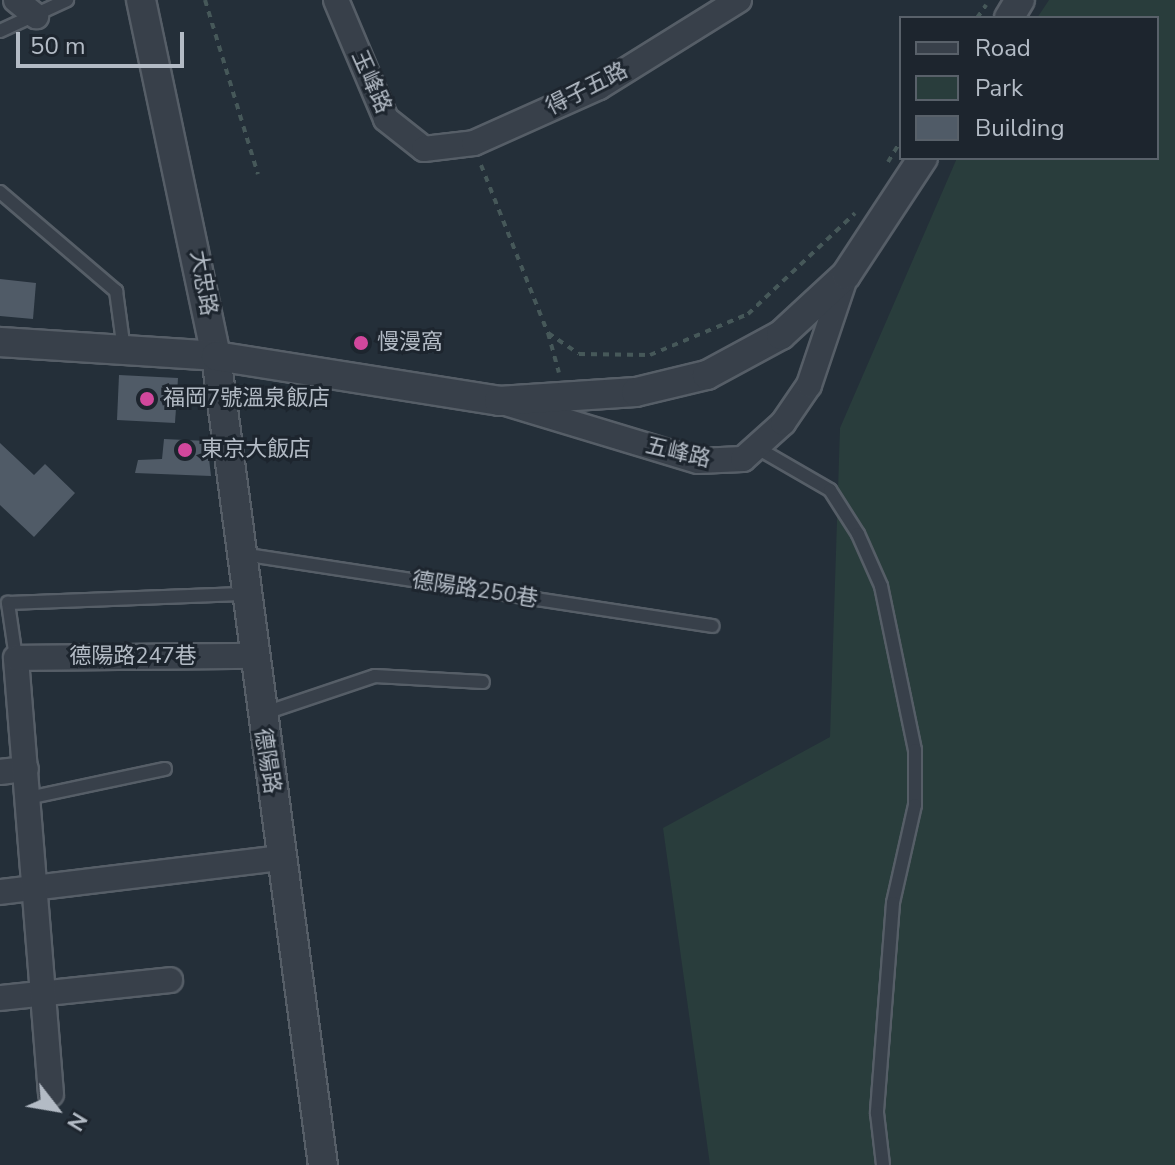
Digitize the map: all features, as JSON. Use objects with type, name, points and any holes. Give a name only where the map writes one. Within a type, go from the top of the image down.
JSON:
[{"type":"street","points":[[16,0],[36,16]]},
{"type":"street","name":"大忠路","points":[[141,0],[216,356]]},
{"type":"street","name":"玉峰路","points":[[336,0],[386,119],[424,149]]},
{"type":"street","name":"得子五路","points":[[424,149],[474,143],[599,87],[739,0]]},
{"type":"street","name":"五峰路","points":[[499,401],[636,392],[707,375],[781,335],[846,275],[922,160]]},
{"type":"street","name":"五峰路","points":[[216,356],[499,401],[698,461],[743,459],[759,449],[809,385],[846,275]]},
{"type":"street","points":[[0,342],[216,356]]},
{"type":"street","name":"德陽路","points":[[216,356],[250,656],[282,858],[323,1165]]},
{"type":"street","name":"德陽路247巷","points":[[16,658],[250,656]]},
{"type":"street","points":[[16,658],[51,1094]]},
{"type":"street","points":[[0,772],[26,769]]},
{"type":"street","points":[[0,892],[282,858]]},
{"type":"street","points":[[0,998],[43,996],[170,980]]},
{"type":"lane","points":[[0,31],[67,0]]},
{"type":"lane","points":[[0,192],[110,284],[124,351]]},
{"type":"lane","points":[[759,449],[830,490],[858,534],[881,586],[915,750],[915,805],[889,948],[877,1113],[883,1165]]},
{"type":"lane","name":"德陽路250巷","points":[[237,553],[713,626]]},
{"type":"lane","points":[[16,658],[8,603],[242,594]]},
{"type":"lane","points":[[259,715],[375,676],[483,682]]},
{"type":"lane","points":[[28,798],[165,769]]},
{"type":"path","points":[[205,0],[258,174]]},
{"type":"path","points":[[474,143],[505,239],[548,333],[565,395]]},
{"type":"path","points":[[880,175],[899,143]]},
{"type":"path","points":[[548,333],[579,354],[650,355],[748,314],[858,210]]},
{"type":"green space","points":[[1049,0],[1175,0],[1175,1165],[710,1165],[663,828],[830,737],[840,428],[956,160],[1159,160],[1159,16],[1038,16]]},
{"type":"building","points":[[0,279],[36,283],[33,319],[0,316]]},
{"type":"building","name":"福岡7號溫泉飯店","points":[[119,375],[178,378],[175,423],[117,420]]},
{"type":"building","name":"東京大飯店","points":[[164,439],[207,441],[211,476],[135,473],[138,460],[162,459]]},
{"type":"building","points":[[0,443],[34,475],[45,464],[75,493],[34,537],[0,505]]},
{"type":"place","name":"慢漫窩","points":[[361,343]]},
{"type":"place","name":"福岡7號溫泉飯店","points":[[147,399]]},
{"type":"place","name":"東京大飯店","points":[[185,450]]}]
